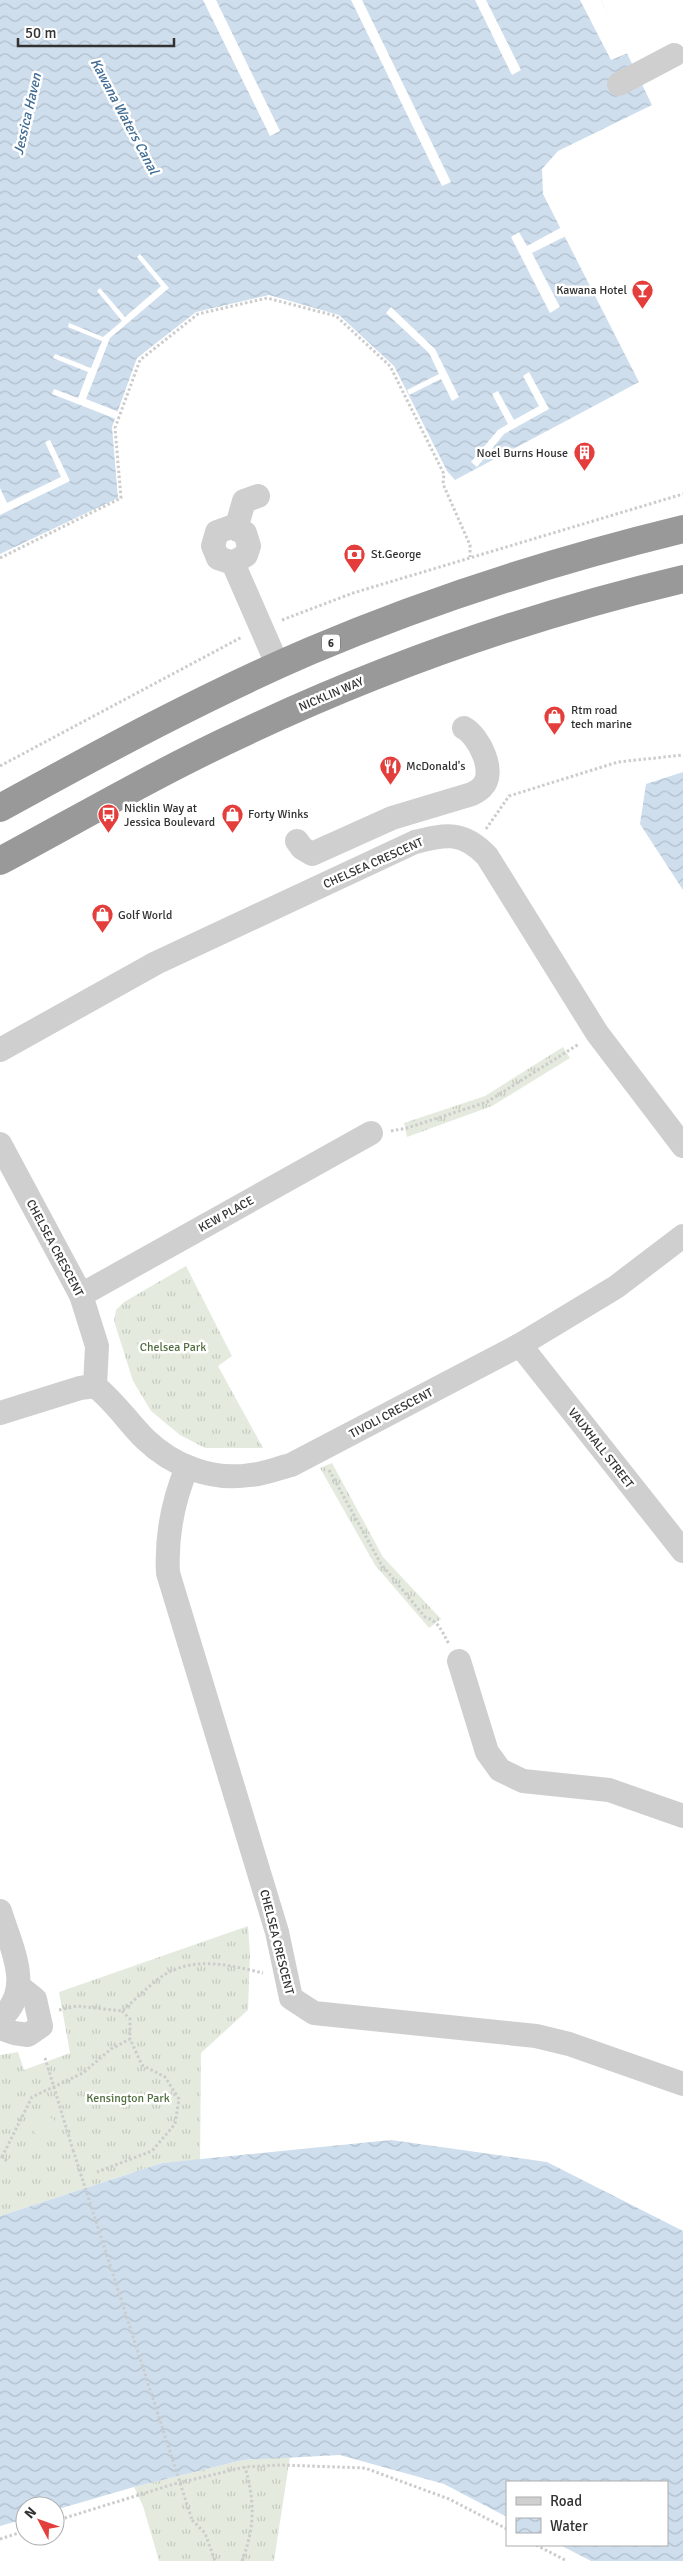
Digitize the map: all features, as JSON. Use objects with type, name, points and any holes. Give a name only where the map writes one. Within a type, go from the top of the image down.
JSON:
[{"type":"highway","name":"6","points":[[0,808],[172,715],[310,651],[458,595],[588,554],[683,529]]},
{"type":"highway","name":"NICKLIN WAY","points":[[0,861],[166,771],[240,734],[328,694],[439,651],[501,630],[584,604],[683,579]]},
{"type":"street","points":[[619,84],[674,55]]},
{"type":"street","points":[[258,496],[244,501],[236,529],[231,527],[218,532],[213,546],[218,558],[233,563],[278,666]]},
{"type":"street","points":[[297,841],[302,848],[312,854],[392,818],[472,794],[483,787],[488,778],[488,769],[473,733],[464,728]]},
{"type":"street","name":"CHELSEA CRESCENT","points":[[0,1050],[156,963],[415,842],[437,836],[459,836],[475,844]]},
{"type":"street","points":[[475,844],[487,856],[597,1033],[683,1146]]},
{"type":"street","name":"KEW PLACE","points":[[81,1295],[371,1133]]},
{"type":"street","name":"CHELSEA CRESCENT","points":[[0,1144],[81,1295],[97,1346],[95,1386]]},
{"type":"street","name":"TIVOLI CRESCENT","points":[[95,1386],[111,1399],[146,1439],[162,1453],[187,1467],[214,1476],[250,1476],[291,1465],[520,1345],[616,1287],[683,1236]]},
{"type":"street","name":"VAUXHALL STREET","points":[[520,1345],[683,1551]]},
{"type":"street","points":[[0,1412],[80,1388],[95,1386]]},
{"type":"street","name":"CHELSEA CRESCENT","points":[[187,1467],[178,1489],[166,1542],[168,1573],[277,1932],[291,1998],[314,2013],[536,2036],[569,2044],[683,2084]]},
{"type":"street","points":[[459,1661],[487,1752],[500,1770],[523,1780],[609,1790],[683,1816]]},
{"type":"street","points":[[0,1911],[19,1973],[20,1987],[12,2006],[0,2019]]},
{"type":"street","points":[[0,2028],[14,2034],[28,2035],[41,2026],[35,1999],[20,1987]]},
{"type":"path","points":[[0,558],[120,498],[115,428],[140,360],[198,314],[266,298],[336,316],[390,366],[444,474],[443,484],[470,545],[470,557]]},
{"type":"path","points":[[475,844],[509,796],[618,762],[683,755]]},
{"type":"path","points":[[371,1133],[407,1128],[487,1102],[597,1033]]},
{"type":"path","points":[[318,1451],[381,1564],[425,1618],[434,1619],[438,1623],[459,1661]]},
{"type":"path","points":[[122,2011],[164,1976],[182,1966],[203,1963],[230,1965],[286,1980]]},
{"type":"path","points":[[58,2010],[77,2006],[122,2011],[130,2019],[130,2040],[142,2065],[166,2077],[179,2099],[175,2124],[152,2151],[97,2172]]},
{"type":"path","points":[[7,2161],[1,2156],[15,2134],[29,2100],[83,2073],[111,2049],[130,2040]]},
{"type":"path","points":[[44,2058],[192,2520],[205,2533],[215,2561]]},
{"type":"path","points":[[65,2519],[174,2484],[246,2467],[281,2465],[365,2468],[449,2499],[506,2528]]},
{"type":"path","points":[[242,2561],[248,2545],[254,2513],[246,2467]]},
{"type":"path","points":[[0,2538],[15,2534]]},
{"type":"path","points":[[538,2546],[566,2561]]},
{"type":"green space","points":[[563,1047],[570,1058],[492,1106],[407,1137],[404,1123],[485,1096]]},
{"type":"green space","name":"Chelsea Park","points":[[186,1266],[232,1356],[218,1366],[263,1448],[205,1448],[180,1435],[151,1411],[133,1381],[114,1321],[116,1310],[124,1302]]},
{"type":"green space","points":[[332,1463],[383,1557],[441,1619],[429,1628],[375,1565],[320,1468]]},
{"type":"green space","name":"Kensington Park","points":[[248,1926],[250,1954],[248,2010],[201,2053],[200,2160],[162,2163],[0,2216],[0,2055],[18,2052],[24,2070],[70,2053],[59,1992]]},
{"type":"green space","points":[[38,2108],[55,2121],[42,2138],[25,2125]]},
{"type":"green space","points":[[290,2457],[274,2561],[159,2561],[143,2506],[134,2487],[243,2460]]},
{"type":"water","points":[[0,0],[601,0],[652,105],[558,151],[542,169],[543,194],[639,382],[455,480],[447,471],[394,366],[339,315],[269,295],[196,312],[137,358],[112,427],[118,498],[0,554]]},
{"type":"water","points":[[683,772],[683,890],[640,824],[646,784]]},
{"type":"water","points":[[391,2140],[547,2162],[683,2231],[683,2561],[591,2561],[562,2546],[668,2546],[668,2481],[506,2481],[506,2516],[444,2484],[340,2455],[243,2460],[134,2487],[65,2507],[65,2496],[15,2496],[15,2522],[0,2526],[0,2216],[162,2163]]},
{"type":"pier","points":[[203,0],[216,0],[280,131],[270,136]]},
{"type":"pier","points":[[351,0],[362,0],[451,182],[442,186]]},
{"type":"pier","points":[[475,0],[486,0],[521,70],[512,75]]},
{"type":"pier","points":[[580,0],[601,0],[628,53],[611,60]]},
{"type":"pier","points":[[562,227],[566,236],[532,253],[560,307],[550,313],[511,237],[519,232],[527,246]]},
{"type":"pier","points":[[140,254],[169,288],[110,338],[86,399],[119,412],[116,419],[52,394],[54,389],[78,398],[88,372],[53,358],[55,354],[91,368],[102,341],[68,327],[69,323],[103,337],[122,321],[97,291],[100,288],[125,317],[161,286],[137,257]]},
{"type":"pier","points":[[391,307],[435,349],[459,397],[452,401],[441,379],[409,395],[407,390],[439,374],[429,353],[386,313]]},
{"type":"pier","points":[[529,372],[549,409],[504,434],[477,467],[471,462],[498,430],[508,424],[492,394],[498,391],[514,420],[539,406],[523,376]]},
{"type":"pier","points":[[50,440],[70,481],[0,515],[0,488],[7,503],[61,477],[45,442]]},
{"type":"place","name":"Kawana Hotel","points":[[643,309]]},
{"type":"place","name":"Noel Burns House","points":[[584,472]]},
{"type":"place","name":"St.George","points":[[355,573]]},
{"type":"place","name":"Rtm road tech marine","points":[[555,736]]},
{"type":"place","name":"McDonald's","points":[[390,785]]},
{"type":"place","name":"Forty Winks","points":[[232,833]]},
{"type":"place","name":"Nicklin Way at Jessica Boulevard","points":[[108,834]]},
{"type":"place","name":"Golf World","points":[[102,934]]},
{"type":"water label","name":"Jessica Haven","points":[[27,114]]},
{"type":"water label","name":"Kawana Waters Canal","points":[[125,116]]}]
